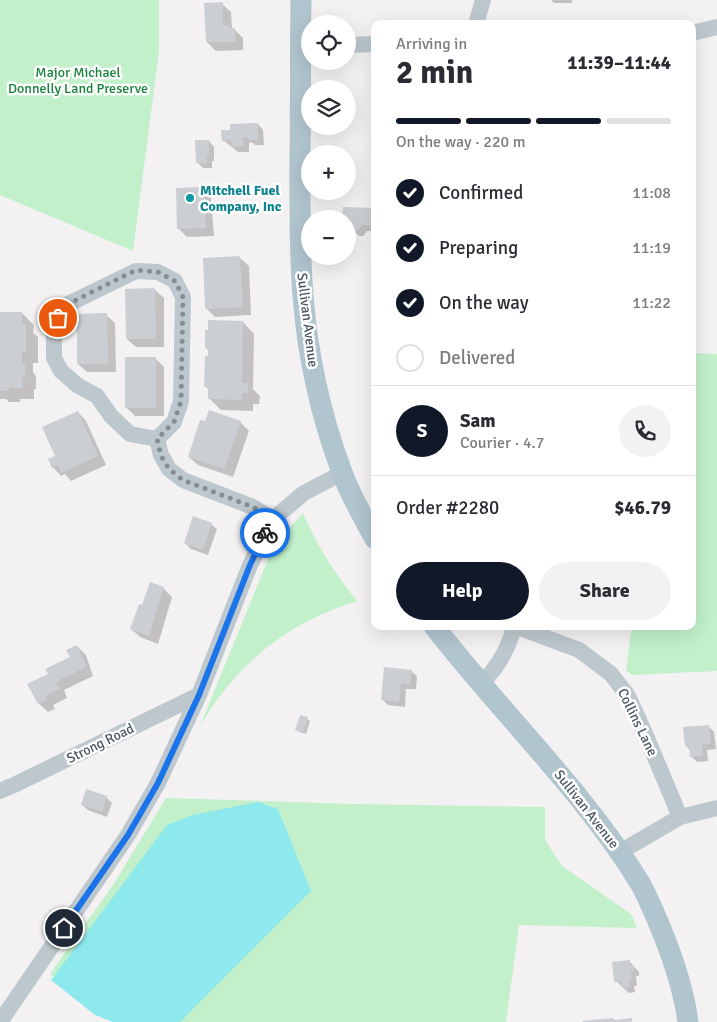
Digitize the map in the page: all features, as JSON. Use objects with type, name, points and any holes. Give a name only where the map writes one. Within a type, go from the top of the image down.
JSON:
[{"type":"main road","name":"Sullivan Avenue","points":[[301,0],[302,15]]},
{"type":"main road","name":"Sullivan Avenue","points":[[304,70],[300,250],[302,295],[307,332],[321,403],[342,473],[371,531]]},
{"type":"main road","name":"Sullivan Avenue","points":[[437,630],[481,684],[562,777],[620,852],[641,885],[664,935],[678,976],[688,1022]]},
{"type":"street","points":[[477,20],[483,0]]},
{"type":"street","points":[[696,32],[717,27]]},
{"type":"street","points":[[356,45],[371,44]]},
{"type":"street","points":[[136,270],[158,272],[175,281],[183,297],[181,401],[174,422],[157,439],[130,434],[111,416],[97,396],[77,385],[61,371],[54,358],[54,328],[62,307],[136,270]]},
{"type":"street","points":[[157,439],[161,456],[169,469],[183,480],[253,507],[273,519]]},
{"type":"street","points":[[0,1022],[128,835],[158,783],[199,695],[250,565],[273,519],[304,492],[342,473]]},
{"type":"street","name":"Collins Lane","points":[[481,684],[494,671],[511,639],[513,630]]},
{"type":"street","name":"Collins Lane","points":[[525,630],[579,650],[611,674],[628,696],[680,817]]},
{"type":"street","name":"Strong Road","points":[[0,791],[14,786],[199,695]]},
{"type":"street","points":[[620,852],[680,817],[717,808]]},
{"type":"green space","name":"Major Michael Donnelly Land Preserve","points":[[0,0],[159,0],[159,51],[133,251],[0,195]]},
{"type":"green space","points":[[696,353],[717,354],[717,671],[631,675],[626,670],[631,630],[696,630]]},
{"type":"green space","points":[[303,513],[327,558],[357,601],[308,621],[286,633],[266,648],[230,683],[200,726],[267,562],[283,535]]},
{"type":"green space","points":[[166,798],[354,804],[545,807],[545,840],[562,866],[631,914],[637,928],[519,925],[506,1022],[130,1022],[50,974],[113,885]]},
{"type":"water","points":[[258,802],[278,809],[311,891],[180,1022],[113,1022],[95,1015],[51,980],[167,825],[192,815]]},
{"type":"building","points":[[223,2],[223,25],[235,28],[235,42],[206,42],[204,3]]},
{"type":"building","points":[[258,123],[258,140],[248,140],[248,137],[243,137],[244,146],[232,147],[231,140],[222,141],[221,130],[230,130],[230,124]]},
{"type":"building","points":[[195,140],[209,140],[207,163],[196,163]]},
{"type":"building","name":"Mitchell Fuel Company, Inc","points":[[203,187],[206,228],[177,229],[176,188]]},
{"type":"building","points":[[343,207],[371,208],[371,226],[362,225],[356,231],[356,210],[343,210]]},
{"type":"building","points":[[240,256],[243,307],[205,309],[203,258]]},
{"type":"building","points":[[155,288],[156,339],[126,339],[125,289]]},
{"type":"building","points":[[0,312],[22,312],[22,324],[26,324],[26,352],[22,352],[22,363],[25,363],[25,377],[22,377],[22,388],[9,388],[9,391],[0,391]]},
{"type":"building","points":[[107,313],[108,364],[77,364],[77,314]]},
{"type":"building","points":[[208,320],[243,321],[242,383],[248,383],[248,393],[242,393],[242,400],[208,399],[208,387],[204,387],[205,356],[208,356],[208,348],[205,348],[205,330],[208,330]]},
{"type":"building","points":[[125,357],[156,357],[156,408],[125,408]]},
{"type":"building","points":[[209,410],[241,421],[224,469],[188,457],[200,420],[205,421]]},
{"type":"building","points":[[78,411],[98,456],[61,473],[58,465],[52,468],[48,459],[55,456],[42,427]]},
{"type":"building","points":[[193,516],[212,523],[203,550],[184,543]]},
{"type":"building","points":[[150,582],[164,587],[149,636],[130,629],[139,604],[142,605]]},
{"type":"building","points":[[77,645],[86,667],[56,682],[60,689],[45,696],[47,700],[38,704],[27,684],[48,674],[45,669],[70,657],[66,650]]},
{"type":"building","points":[[384,667],[412,670],[410,684],[401,684],[399,702],[381,700]]},
{"type":"building","points":[[300,715],[308,717],[303,732],[295,730]]},
{"type":"building","points":[[709,725],[711,744],[702,745],[703,756],[690,757],[689,746],[685,746],[683,727]]},
{"type":"building","points":[[86,789],[107,796],[102,812],[81,805]]},
{"type":"building","points":[[630,960],[630,966],[633,965],[634,970],[631,971],[632,981],[629,981],[630,987],[622,988],[621,981],[614,982],[612,962]]},
{"type":"building","points":[[613,1018],[614,1020],[632,1018],[632,1022],[582,1022],[582,1021]]},
{"type":"way so far","points":[[58,318],[62,307],[136,270],[158,272],[175,281],[183,297],[181,401],[174,422],[157,439],[161,456],[169,469],[183,480],[253,507],[273,519],[265,533]]},
{"type":"place","name":"Mitchell Fuel Company, Inc","points":[[190,198]]},
{"type":"route","points":[[64,928],[128,835],[158,783],[199,695],[250,565],[265,533]]}]
